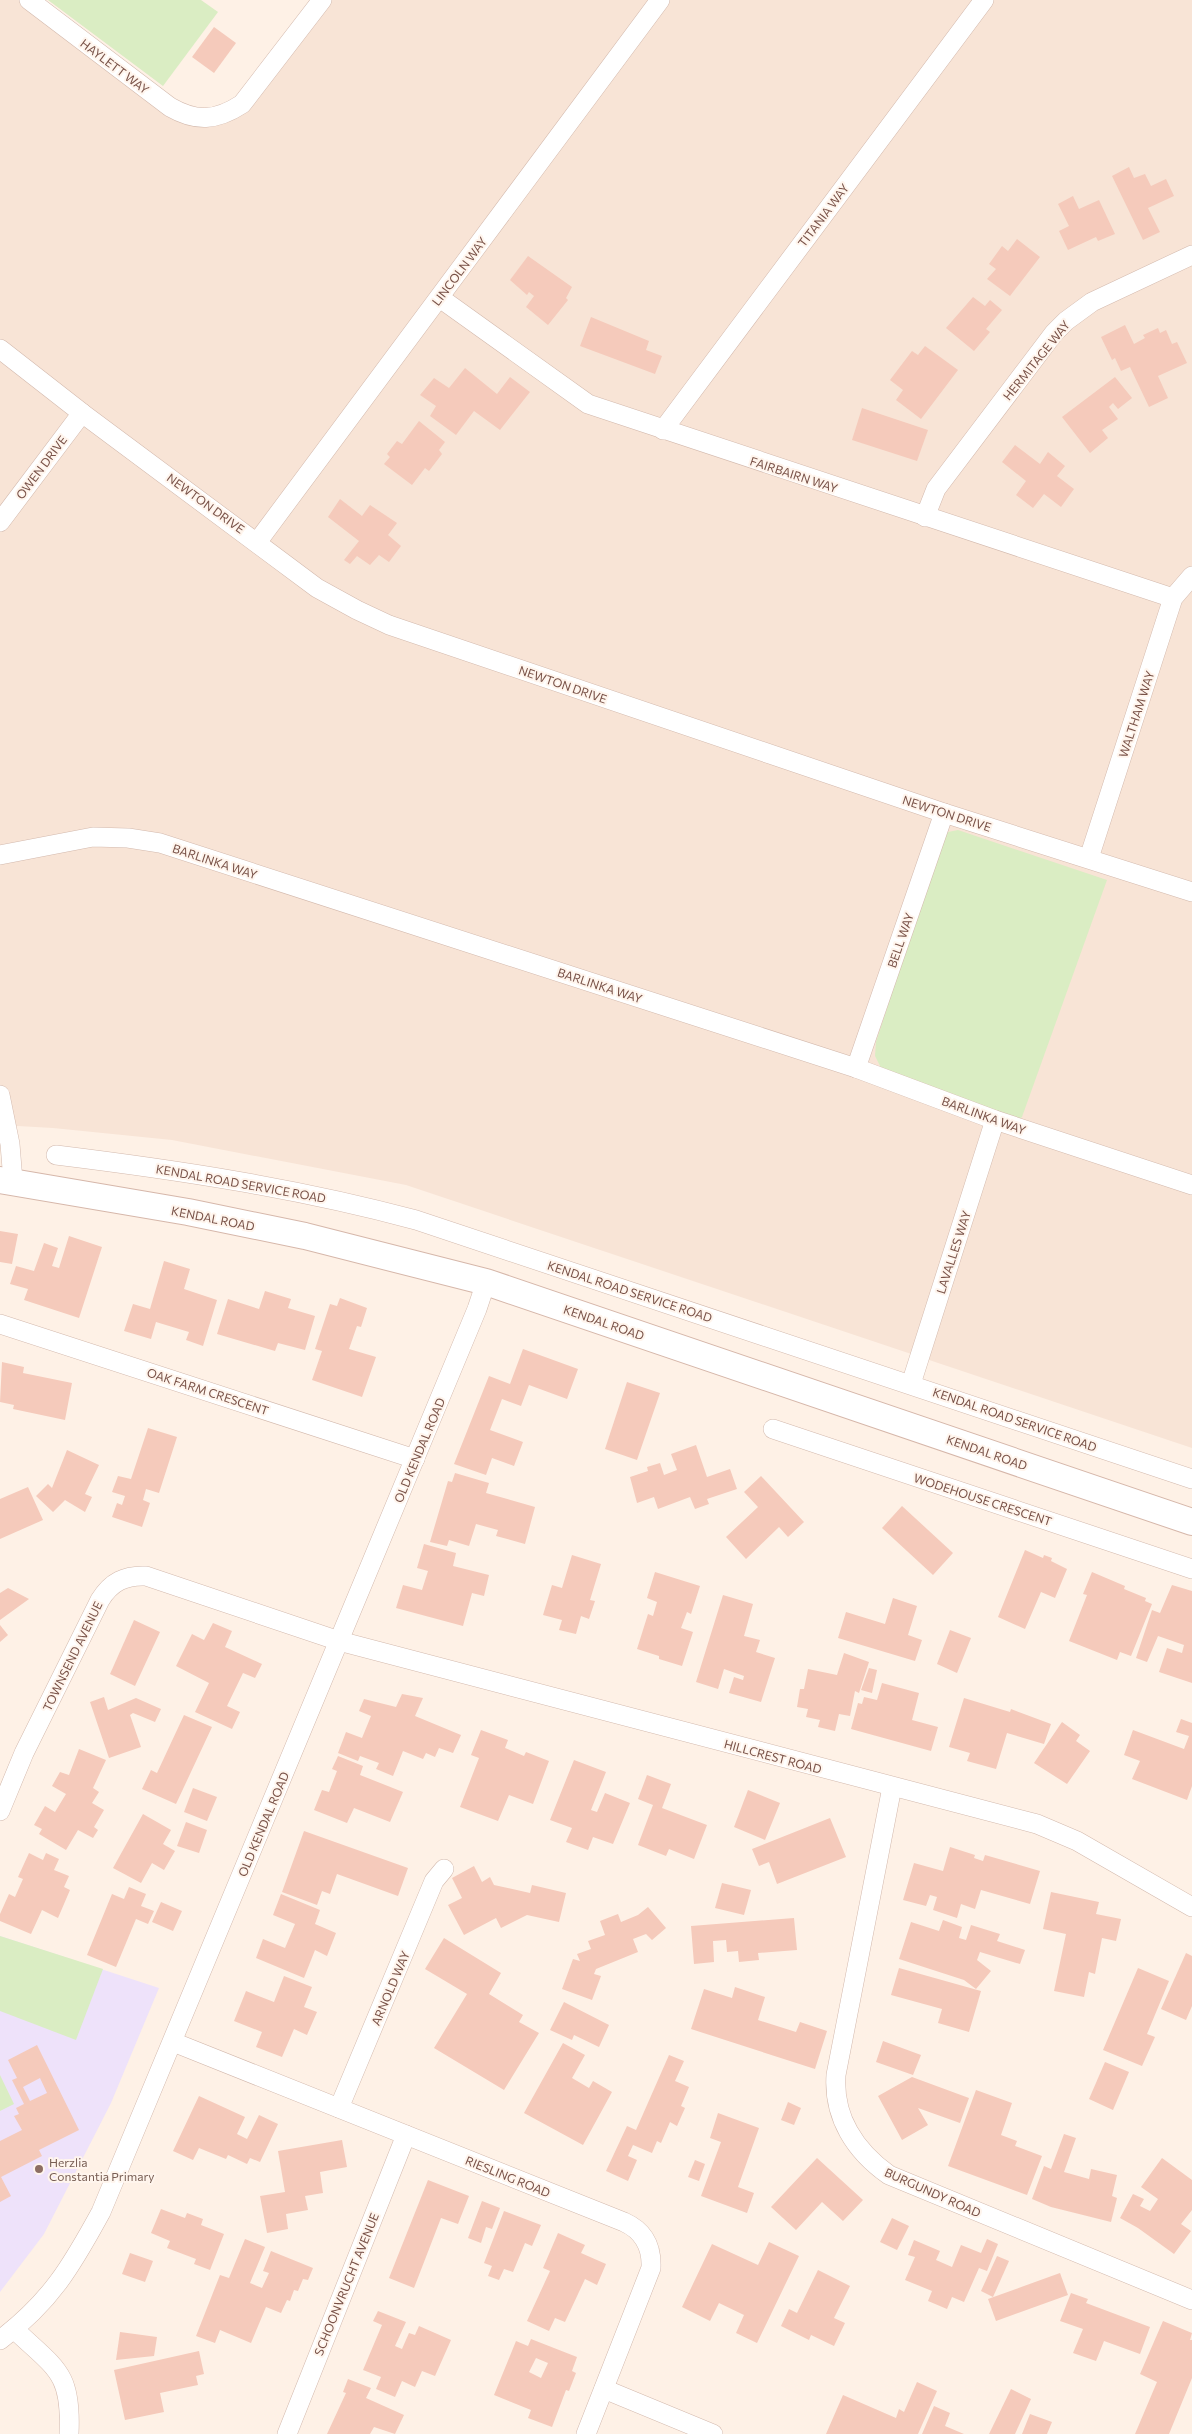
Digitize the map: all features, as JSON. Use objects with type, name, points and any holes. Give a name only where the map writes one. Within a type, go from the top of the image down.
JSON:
[{"type":"main road","name":"KENDAL ROAD","points":[[6,1180],[188,1212],[305,1236],[486,1282],[1192,1522]]},
{"type":"street","name":"HAYLETT WAY","points":[[29,0],[170,107],[189,117],[208,118],[226,113],[242,104],[322,0]]},
{"type":"street","name":"LINCOLN WAY","points":[[258,541],[660,0]]},
{"type":"street","name":"TITANIA WAY","points":[[663,430],[984,0]]},
{"type":"street","name":"HERMITAGE WAY","points":[[925,517],[936,489],[1060,327],[1092,302],[1192,255]]},
{"type":"street","name":"FAIRBAIRN WAY","points":[[440,298],[588,404],[1174,598]]},
{"type":"street","name":"NEWTON DRIVE","points":[[0,349],[82,413],[258,541],[317,588],[389,625],[944,812],[1192,892]]},
{"type":"street","name":"OWEN DRIVE","points":[[0,522],[82,413]]},
{"type":"street","name":"WALTHAM WAY","points":[[1089,858],[1174,598],[1192,576]]},
{"type":"street","name":"BELL WAY","points":[[856,1068],[944,812]]},
{"type":"street","name":"BARLINKA WAY","points":[[0,856],[93,837],[128,838],[160,843],[856,1068],[995,1120],[1192,1185]]},
{"type":"street","points":[[0,1095],[10,1144],[6,1180]]},
{"type":"street","name":"LAVALLES WAY","points":[[911,1384],[995,1120]]},
{"type":"street","name":"KENDAL ROAD SERVICE ROAD","points":[[56,1155],[227,1178],[301,1192],[416,1220],[1192,1479]]},
{"type":"street","name":"OLD KENDAL ROAD","points":[[7,2335],[33,2312],[68,2272],[101,2212],[415,1459],[477,1309],[486,1282]]},
{"type":"street","name":"OAK FARM CRESCENT","points":[[0,1324],[415,1459]]},
{"type":"street","name":"WODEHOUSE CRESCENT","points":[[773,1429],[1192,1569]]},
{"type":"street","name":"TOWNSEND AVENUE","points":[[0,1812],[24,1753],[100,1600],[105,1591],[121,1579],[129,1576],[146,1576],[339,1641]]},
{"type":"street","name":"HILLCREST ROAD","points":[[339,1641],[1051,1828],[1192,1907]]},
{"type":"street","name":"BURGUNDY ROAD","points":[[892,1787],[836,2075],[835,2099],[850,2135],[868,2159],[889,2175],[1192,2300]]},
{"type":"street","name":"ARNOLD WAY","points":[[339,2108],[434,1881],[444,1869]]},
{"type":"street","name":"RIESLING ROAD","points":[[173,2042],[632,2226],[645,2239],[652,2258],[651,2268],[586,2434]]},
{"type":"street","name":"SCHOONVRUCHT AVENUE","points":[[286,2434],[406,2135]]},
{"type":"street","points":[[7,2335],[53,2366],[64,2382],[70,2401],[69,2434]]},
{"type":"street","points":[[604,2389],[713,2434]]},
{"type":"shaded area","points":[[0,0],[29,0],[170,107],[226,113],[322,0],[1192,0],[1192,1448],[406,1185],[172,1140],[53,1128],[0,1125]]},
{"type":"shaded area","name":"Herzlia Constantia Primary","points":[[0,1936],[159,1988],[111,2103],[44,2234],[0,2292]]},
{"type":"green space","points":[[48,0],[201,0],[218,12],[163,86]]},
{"type":"green space","points":[[958,830],[1107,880],[1022,1117],[1012,1126],[881,1068],[875,1056],[876,1042],[940,845],[948,832]]},
{"type":"green space","points":[[0,1936],[103,1969],[76,2040],[0,2011]]},
{"type":"green space","points":[[0,2075],[14,2104],[0,2111]]},
{"type":"building","points":[[214,27],[236,43],[214,73],[192,57]]},
{"type":"building","points":[[1129,167],[1134,178],[1145,174],[1151,186],[1166,179],[1174,196],[1148,208],[1160,232],[1143,240],[1112,176]]},
{"type":"building","points":[[1073,196],[1079,209],[1099,200],[1115,234],[1098,241],[1096,237],[1068,250],[1059,231],[1069,226],[1058,204]]},
{"type":"building","points":[[1017,239],[1040,257],[1010,296],[987,279],[996,269],[989,264],[1002,246],[1008,251]]},
{"type":"building","points":[[528,256],[572,287],[566,298],[568,300],[548,325],[526,307],[534,296],[529,292],[527,295],[510,280]]},
{"type":"building","points":[[973,297],[985,306],[990,300],[1002,310],[986,329],[990,332],[974,351],[946,328]]},
{"type":"building","points":[[591,317],[649,341],[646,350],[662,356],[655,374],[580,346]]},
{"type":"building","points":[[1125,325],[1134,344],[1145,338],[1143,335],[1158,328],[1160,333],[1166,330],[1172,344],[1177,342],[1187,363],[1158,376],[1168,398],[1149,407],[1130,367],[1121,371],[1115,358],[1112,360],[1101,337]]},
{"type":"building","points":[[925,346],[958,370],[921,419],[896,400],[903,390],[890,380],[912,351],[918,355]]},
{"type":"building","points":[[465,368],[497,394],[510,377],[530,392],[500,430],[474,411],[456,435],[430,416],[436,406],[420,395],[434,378],[449,388]]},
{"type":"building","points":[[1115,377],[1132,398],[1118,409],[1113,403],[1109,407],[1118,419],[1102,430],[1108,438],[1090,453],[1062,417]]},
{"type":"building","points":[[862,408],[928,430],[917,461],[852,440]]},
{"type":"building","points":[[419,421],[445,442],[439,450],[442,454],[429,471],[425,468],[412,485],[384,464],[390,457],[387,454],[397,441],[402,444]]},
{"type":"building","points":[[1015,445],[1040,464],[1048,452],[1065,466],[1057,476],[1074,489],[1061,507],[1044,494],[1033,508],[1016,495],[1026,481],[1002,462]]},
{"type":"building","points":[[340,499],[362,516],[370,505],[397,523],[388,535],[401,546],[389,562],[379,555],[370,565],[357,556],[350,564],[344,560],[359,541],[328,517]]},
{"type":"building","points":[[0,1231],[18,1234],[12,1264],[0,1262]]},
{"type":"building","points":[[69,1236],[102,1247],[79,1318],[24,1300],[28,1289],[10,1284],[16,1266],[34,1271],[44,1243],[58,1248],[52,1266],[59,1268]]},
{"type":"building","points":[[164,1261],[190,1269],[184,1289],[217,1300],[203,1346],[186,1340],[189,1332],[156,1322],[151,1339],[124,1331],[133,1304],[150,1309]]},
{"type":"building","points":[[265,1291],[291,1299],[288,1308],[315,1316],[305,1350],[278,1343],[275,1351],[217,1334],[228,1299],[259,1309]]},
{"type":"building","points":[[340,1298],[367,1308],[361,1327],[357,1326],[349,1349],[376,1357],[362,1397],[312,1380],[322,1351],[315,1349],[330,1304],[337,1306]]},
{"type":"building","points":[[523,1349],[578,1369],[567,1399],[529,1385],[521,1406],[502,1399],[490,1430],[523,1442],[514,1466],[492,1458],[486,1475],[454,1464],[489,1376],[510,1384]]},
{"type":"building","points":[[2,1362],[24,1367],[23,1373],[72,1383],[65,1420],[13,1409],[14,1405],[0,1402]]},
{"type":"building","points":[[627,1382],[660,1393],[637,1460],[605,1449]]},
{"type":"building","points":[[148,1428],[177,1437],[159,1493],[146,1489],[143,1500],[150,1503],[142,1527],[112,1517],[117,1503],[122,1505],[125,1496],[112,1492],[118,1476],[131,1479]]},
{"type":"building","points":[[696,1445],[707,1477],[730,1469],[737,1489],[707,1499],[709,1504],[695,1509],[690,1497],[658,1509],[654,1497],[637,1503],[630,1477],[648,1471],[647,1467],[660,1463],[664,1475],[677,1470],[671,1454]]},
{"type":"building","points":[[67,1450],[99,1465],[85,1494],[92,1497],[85,1512],[65,1500],[53,1512],[36,1496],[48,1484],[52,1488]]},
{"type":"building","points":[[455,1473],[489,1483],[486,1493],[535,1507],[525,1544],[496,1536],[498,1530],[476,1524],[469,1546],[449,1540],[447,1546],[430,1542],[448,1481],[452,1482]]},
{"type":"building","points":[[761,1476],[804,1522],[788,1537],[779,1527],[746,1559],[726,1537],[758,1507],[744,1492]]},
{"type":"building","points":[[28,1487],[43,1520],[0,1539],[0,1499]]},
{"type":"building","points":[[902,1506],[953,1553],[933,1575],[882,1528]]},
{"type":"building","points":[[424,1544],[456,1553],[453,1566],[489,1575],[484,1596],[472,1593],[463,1626],[396,1608],[403,1585],[422,1590],[428,1571],[417,1568]]},
{"type":"building","points":[[1025,1550],[1043,1558],[1044,1555],[1052,1558],[1051,1561],[1067,1569],[1055,1598],[1041,1592],[1025,1629],[998,1617]]},
{"type":"building","points":[[572,1555],[601,1564],[590,1600],[595,1601],[589,1619],[581,1616],[576,1634],[559,1630],[562,1620],[543,1615],[552,1585],[562,1588]]},
{"type":"building","points":[[655,1572],[700,1586],[691,1614],[687,1612],[681,1628],[693,1632],[682,1666],[659,1659],[659,1656],[637,1649],[648,1614],[653,1616],[657,1602],[647,1598]]},
{"type":"building","points":[[1092,1572],[1125,1586],[1124,1589],[1146,1598],[1145,1601],[1152,1604],[1131,1656],[1120,1652],[1117,1660],[1069,1641],[1087,1595],[1083,1594]]},
{"type":"building","points":[[1172,1585],[1192,1591],[1192,1683],[1159,1672],[1167,1648],[1182,1653],[1184,1645],[1158,1636],[1147,1662],[1136,1658],[1152,1610],[1160,1613]]},
{"type":"building","points":[[8,1588],[29,1599],[0,1620],[0,1593]]},
{"type":"building","points":[[723,1595],[753,1604],[744,1636],[760,1640],[756,1652],[775,1658],[761,1702],[729,1693],[734,1677],[743,1680],[744,1676],[724,1669],[718,1689],[696,1682]]},
{"type":"building","points":[[893,1598],[917,1606],[908,1635],[922,1640],[915,1661],[838,1638],[846,1612],[885,1624]]},
{"type":"building","points":[[134,1620],[160,1632],[135,1686],[110,1674]]},
{"type":"building","points":[[213,1623],[232,1631],[225,1647],[262,1664],[255,1678],[243,1673],[227,1706],[240,1712],[232,1729],[195,1712],[209,1683],[176,1666],[192,1634],[204,1640]]},
{"type":"building","points":[[0,1625],[8,1635],[0,1642]]},
{"type":"building","points":[[950,1630],[971,1638],[957,1673],[937,1664]]},
{"type":"building","points":[[844,1653],[869,1662],[859,1693],[855,1691],[850,1716],[839,1714],[835,1731],[818,1727],[820,1720],[806,1717],[808,1709],[797,1707],[800,1689],[804,1689],[808,1669],[837,1675]]},
{"type":"building","points":[[869,1668],[877,1670],[872,1693],[861,1690]]},
{"type":"building","points":[[882,1683],[919,1693],[912,1720],[938,1727],[931,1751],[851,1729],[858,1703],[862,1704],[864,1697],[877,1700]]},
{"type":"building","points":[[402,1694],[423,1698],[415,1716],[461,1735],[453,1753],[439,1748],[435,1757],[426,1753],[423,1759],[403,1751],[393,1776],[376,1769],[379,1763],[360,1756],[358,1761],[338,1753],[346,1732],[362,1738],[371,1716],[359,1711],[364,1699],[396,1707]]},
{"type":"building","points":[[104,1697],[108,1710],[136,1698],[161,1709],[155,1722],[133,1713],[130,1715],[141,1747],[109,1758],[90,1702]]},
{"type":"building","points":[[964,1698],[1010,1712],[1011,1709],[1051,1724],[1044,1744],[1007,1733],[996,1769],[967,1761],[970,1753],[949,1747]]},
{"type":"building","points":[[184,1715],[212,1727],[176,1804],[142,1789],[151,1770],[157,1773]]},
{"type":"building","points":[[1181,1719],[1192,1723],[1192,1786],[1187,1800],[1132,1779],[1140,1761],[1124,1755],[1133,1730],[1184,1749],[1189,1736],[1176,1732]]},
{"type":"building","points":[[1062,1722],[1080,1735],[1076,1741],[1090,1751],[1067,1784],[1034,1763]]},
{"type":"building","points":[[481,1730],[508,1740],[505,1748],[524,1756],[526,1752],[549,1761],[533,1804],[509,1795],[498,1821],[460,1807],[479,1758],[471,1755]]},
{"type":"building","points":[[79,1749],[106,1760],[93,1788],[99,1792],[92,1803],[104,1810],[94,1827],[98,1830],[93,1838],[78,1830],[66,1850],[39,1834],[42,1829],[34,1825],[45,1806],[55,1812],[66,1794],[52,1786],[60,1772],[69,1775]]},
{"type":"building","points":[[338,1756],[363,1766],[360,1775],[403,1792],[390,1822],[354,1808],[347,1823],[314,1810],[322,1790],[329,1792],[337,1771],[332,1769]]},
{"type":"building","points":[[574,1760],[606,1772],[591,1810],[597,1812],[605,1793],[630,1803],[613,1844],[593,1837],[588,1850],[566,1842],[572,1828],[550,1820]]},
{"type":"building","points":[[647,1775],[671,1784],[662,1808],[707,1825],[694,1859],[669,1849],[666,1856],[638,1845],[653,1805],[638,1799]]},
{"type":"building","points":[[193,1788],[217,1797],[207,1821],[184,1812]]},
{"type":"building","points":[[748,1790],[780,1803],[765,1840],[734,1827]]},
{"type":"building","points":[[143,1814],[171,1830],[163,1844],[175,1851],[164,1870],[152,1863],[141,1883],[113,1868]]},
{"type":"building","points":[[830,1818],[846,1857],[777,1884],[769,1862],[759,1866],[752,1849]]},
{"type":"building","points":[[186,1822],[207,1830],[199,1853],[177,1846]]},
{"type":"building","points":[[304,1831],[408,1868],[398,1896],[337,1874],[330,1894],[322,1891],[317,1905],[282,1892]]},
{"type":"building","points":[[950,1847],[975,1855],[974,1858],[983,1861],[985,1855],[1040,1871],[1030,1904],[981,1890],[975,1909],[961,1904],[957,1918],[933,1910],[937,1897],[930,1895],[926,1906],[903,1900],[914,1863],[943,1871]]},
{"type":"building","points":[[29,1853],[43,1860],[46,1853],[59,1859],[54,1870],[69,1876],[64,1887],[70,1890],[58,1918],[42,1910],[31,1934],[0,1921],[0,1914],[9,1894],[15,1897],[23,1879],[18,1877]]},
{"type":"building","points":[[474,1866],[482,1882],[490,1877],[494,1885],[530,1893],[532,1885],[566,1893],[559,1922],[527,1915],[501,1928],[496,1918],[464,1935],[448,1905],[462,1898],[452,1878]]},
{"type":"building","points":[[722,1883],[751,1890],[744,1915],[715,1908]]},
{"type":"building","points":[[129,1887],[146,1894],[141,1906],[154,1911],[148,1924],[136,1919],[116,1967],[87,1955],[112,1894],[124,1899]]},
{"type":"building","points":[[1051,1892],[1099,1902],[1096,1914],[1121,1919],[1116,1941],[1102,1938],[1095,1974],[1089,1972],[1084,1997],[1054,1991],[1066,1934],[1043,1929]]},
{"type":"building","points":[[281,1894],[320,1910],[315,1924],[336,1933],[327,1956],[315,1950],[304,1978],[256,1958],[263,1939],[285,1948],[295,1924],[273,1915]]},
{"type":"building","points":[[161,1902],[182,1911],[173,1931],[152,1922]]},
{"type":"building","points":[[648,1907],[666,1928],[652,1940],[646,1934],[633,1939],[638,1952],[596,1969],[594,1974],[601,1976],[592,2000],[562,1989],[573,1959],[580,1961],[577,1954],[591,1949],[588,1941],[605,1935],[600,1921],[618,1914],[621,1922],[638,1915]]},
{"type":"building","points":[[794,1918],[797,1950],[758,1953],[759,1960],[739,1962],[738,1951],[727,1952],[726,1940],[713,1941],[714,1962],[694,1964],[691,1926]]},
{"type":"building","points":[[943,1920],[962,1927],[959,1938],[966,1940],[971,1925],[1000,1934],[997,1941],[1025,1950],[1020,1964],[980,1952],[977,1960],[991,1971],[976,1989],[964,1980],[899,1959],[911,1922],[939,1931]]},
{"type":"building","points":[[444,1938],[501,1973],[489,1994],[523,2015],[519,2022],[539,2033],[504,2090],[434,2048],[467,1994],[425,1969]]},
{"type":"building","points":[[1186,1953],[1192,1956],[1192,2006],[1186,2020],[1161,2009]]},
{"type":"building","points":[[899,1968],[981,1991],[969,2032],[938,2023],[942,2009],[891,1995]]},
{"type":"building","points":[[1138,1968],[1169,1981],[1147,2034],[1155,2037],[1142,2066],[1103,2050]]},
{"type":"building","points":[[284,1976],[312,1987],[304,2007],[317,2012],[307,2035],[294,2029],[282,2057],[256,2047],[262,2032],[234,2021],[246,1991],[274,2002]]},
{"type":"building","points":[[735,1987],[765,1997],[758,2020],[796,2032],[800,2022],[827,2031],[815,2069],[691,2029],[704,1989],[732,1998]]},
{"type":"building","points":[[564,2002],[609,2025],[599,2047],[574,2035],[572,2040],[550,2030]]},
{"type":"building","points":[[883,2041],[921,2055],[913,2075],[876,2062]]},
{"type":"building","points":[[563,2043],[585,2055],[572,2078],[589,2088],[593,2081],[612,2092],[583,2145],[524,2113]]},
{"type":"building","points":[[37,2045],[79,2130],[39,2150],[42,2156],[1,2177],[11,2196],[0,2202],[0,2141],[22,2130],[14,2116],[19,2114],[16,2108],[24,2104],[12,2080],[17,2078],[8,2060]],"holes":[[[40,2078],[47,2093],[30,2101],[23,2087]]]},
{"type":"building","points":[[669,2055],[684,2061],[675,2081],[689,2087],[681,2106],[685,2108],[677,2126],[670,2122],[661,2143],[657,2141],[652,2153],[633,2145],[628,2156],[637,2160],[628,2181],[606,2171],[627,2126],[636,2130]]},
{"type":"building","points":[[1105,2062],[1129,2072],[1113,2110],[1089,2099]]},
{"type":"building","points":[[912,2077],[969,2098],[960,2123],[918,2108],[928,2125],[902,2140],[878,2096]]},
{"type":"building","points":[[976,2090],[1012,2103],[1001,2135],[1017,2141],[1015,2146],[1042,2156],[1027,2195],[948,2166]]},
{"type":"building","points":[[199,2096],[245,2117],[237,2134],[247,2139],[259,2115],[278,2124],[260,2162],[250,2158],[247,2164],[228,2155],[226,2159],[199,2148],[193,2160],[173,2151]]},
{"type":"building","points":[[788,2102],[801,2108],[794,2125],[781,2120]]},
{"type":"building","points":[[718,2113],[759,2128],[738,2187],[754,2193],[747,2213],[701,2196],[721,2142],[710,2138]]},
{"type":"building","points":[[1064,2134],[1076,2138],[1064,2172],[1089,2179],[1091,2169],[1117,2175],[1112,2196],[1117,2198],[1111,2222],[1051,2207],[1032,2199],[1044,2166],[1051,2169]]},
{"type":"building","points":[[342,2140],[347,2167],[320,2172],[323,2193],[305,2196],[308,2210],[286,2214],[288,2229],[267,2233],[260,2196],[285,2192],[278,2151]]},
{"type":"building","points":[[817,2158],[863,2200],[843,2221],[822,2202],[796,2230],[771,2207]]},
{"type":"building","points":[[1162,2158],[1192,2180],[1192,2210],[1181,2224],[1191,2231],[1174,2254],[1138,2228],[1120,2218],[1133,2194],[1144,2199],[1140,2206],[1150,2211],[1158,2199],[1141,2187]]},
{"type":"building","points":[[695,2160],[705,2164],[699,2181],[688,2177]]},
{"type":"building","points":[[428,2180],[469,2196],[458,2224],[441,2218],[414,2288],[389,2278]]},
{"type":"building","points":[[482,2201],[500,2208],[492,2229],[486,2227],[481,2243],[468,2238]]},
{"type":"building","points":[[161,2209],[185,2218],[187,2213],[203,2219],[201,2225],[224,2234],[210,2270],[194,2264],[196,2259],[167,2248],[170,2241],[151,2233]]},
{"type":"building","points":[[504,2211],[541,2225],[532,2246],[525,2243],[513,2272],[504,2269],[499,2280],[488,2276],[492,2266],[484,2263]]},
{"type":"building","points":[[892,2218],[909,2226],[897,2250],[880,2242]]},
{"type":"building","points":[[558,2233],[585,2245],[581,2253],[606,2264],[597,2285],[585,2279],[565,2322],[555,2318],[549,2331],[527,2321],[550,2271],[543,2268]]},
{"type":"building","points":[[245,2239],[265,2247],[250,2283],[262,2288],[269,2273],[263,2271],[271,2251],[313,2268],[308,2280],[303,2279],[298,2291],[294,2290],[290,2301],[287,2300],[281,2313],[266,2307],[251,2343],[220,2330],[215,2343],[196,2336],[220,2275],[229,2278]]},
{"type":"building","points":[[987,2239],[998,2244],[987,2271],[979,2268],[964,2302],[952,2297],[947,2309],[928,2301],[932,2291],[905,2280],[915,2257],[908,2255],[914,2240],[940,2251],[936,2260],[952,2267],[961,2245],[981,2253]]},
{"type":"building","points":[[769,2242],[799,2256],[757,2343],[736,2333],[744,2315],[719,2303],[710,2321],[682,2307],[712,2244],[758,2265]]},
{"type":"building","points":[[130,2253],[153,2261],[145,2282],[122,2274]]},
{"type":"building","points":[[997,2256],[1009,2261],[993,2297],[981,2291]]},
{"type":"building","points":[[818,2270],[850,2286],[834,2318],[845,2323],[834,2346],[811,2335],[809,2340],[781,2326],[789,2309],[797,2313]]},
{"type":"building","points":[[1060,2273],[1068,2295],[996,2321],[988,2299]]},
{"type":"building","points":[[1071,2293],[1088,2299],[1086,2303],[1150,2327],[1140,2354],[1104,2341],[1096,2361],[1073,2353],[1083,2329],[1060,2321]]},
{"type":"building","points":[[378,2311],[406,2322],[395,2346],[402,2349],[409,2333],[415,2335],[419,2326],[451,2340],[435,2376],[422,2371],[415,2387],[402,2381],[395,2397],[376,2389],[381,2377],[363,2370],[382,2325],[373,2321]]},
{"type":"building","points":[[1163,2321],[1192,2333],[1190,2340],[1192,2340],[1192,2378],[1169,2434],[1135,2434],[1157,2382],[1140,2374]]},
{"type":"building","points":[[120,2332],[157,2337],[154,2356],[116,2360]]},
{"type":"building","points":[[531,2339],[577,2357],[572,2371],[576,2373],[569,2391],[566,2390],[552,2427],[528,2418],[531,2410],[494,2395],[516,2341],[528,2346]],"holes":[[[536,2358],[548,2363],[541,2378],[529,2372]]]},
{"type":"building","points":[[199,2351],[204,2374],[196,2376],[198,2385],[160,2393],[164,2412],[125,2420],[114,2370]]},
{"type":"building","points":[[348,2379],[371,2388],[366,2398],[404,2415],[395,2434],[374,2427],[370,2434],[327,2434],[346,2393],[343,2392]]},
{"type":"building","points":[[917,2382],[937,2391],[918,2434],[826,2434],[843,2395],[896,2418],[899,2409],[904,2412]]},
{"type":"building","points":[[1011,2389],[1031,2399],[1015,2434],[989,2434]]},
{"type":"building","points":[[934,2406],[950,2413],[945,2426],[964,2434],[922,2434]]},
{"type":"building","points":[[1030,2414],[1052,2422],[1047,2434],[1022,2434]]},
{"type":"place","name":"Herzlia Constantia Primary","points":[[39,2169]]}]
